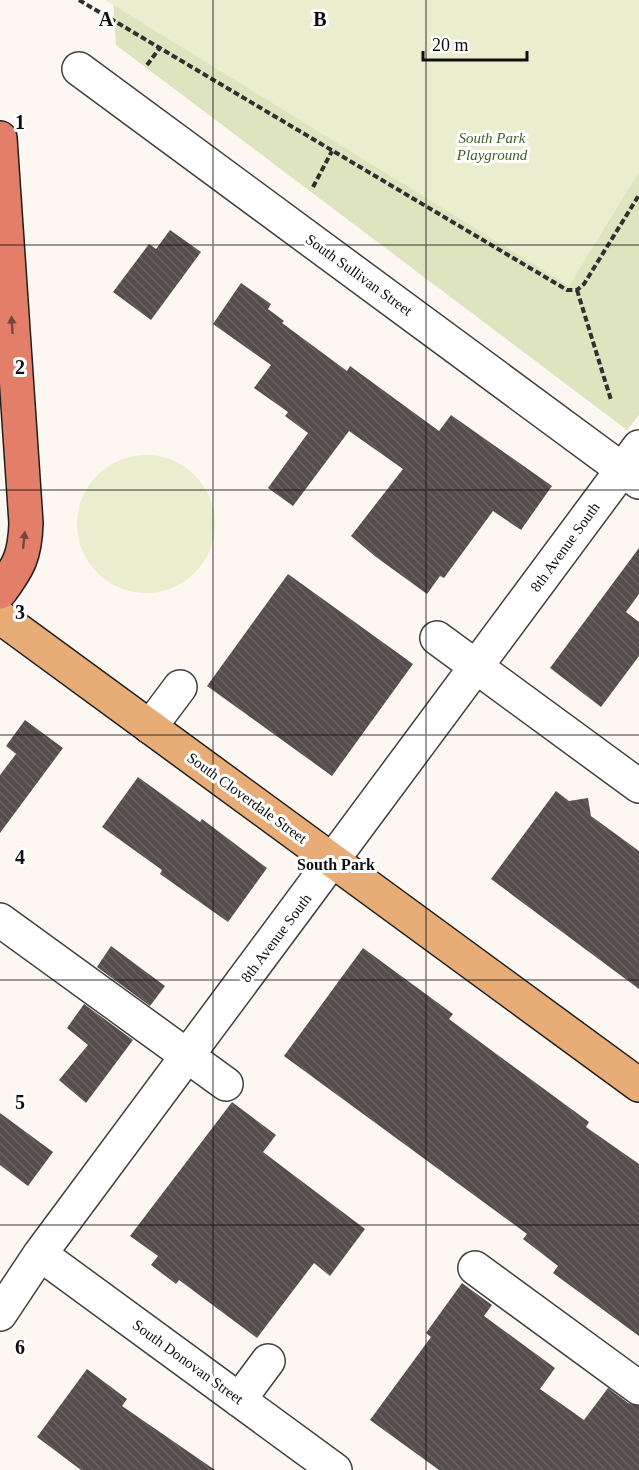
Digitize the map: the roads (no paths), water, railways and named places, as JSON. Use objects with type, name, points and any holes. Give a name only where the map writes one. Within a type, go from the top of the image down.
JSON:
[{"type":"highway","points":[[0,138],[26,523],[25,545],[18,568],[0,592]]},
{"type":"main road","name":"South Cloverdale Street","points":[[0,617],[639,1085]]},
{"type":"street","name":"South Sullivan Street","points":[[79,69],[633,466]]},
{"type":"street","name":"8th Avenue South","points":[[0,1314],[40,1254],[476,668],[633,466]]},
{"type":"street","points":[[437,638],[639,786]]},
{"type":"street","points":[[150,727],[180,687]]},
{"type":"street","points":[[0,920],[226,1084]]},
{"type":"street","name":"South Donovan Street","points":[[40,1254],[335,1470]]},
{"type":"street","points":[[475,1268],[639,1388]]},
{"type":"street","points":[[239,1400],[268,1361]]},
{"type":"district","name":"South Park","points":[[336,864]]},
{"type":"park label","name":"South Park Playground","points":[[492,146]]}]
